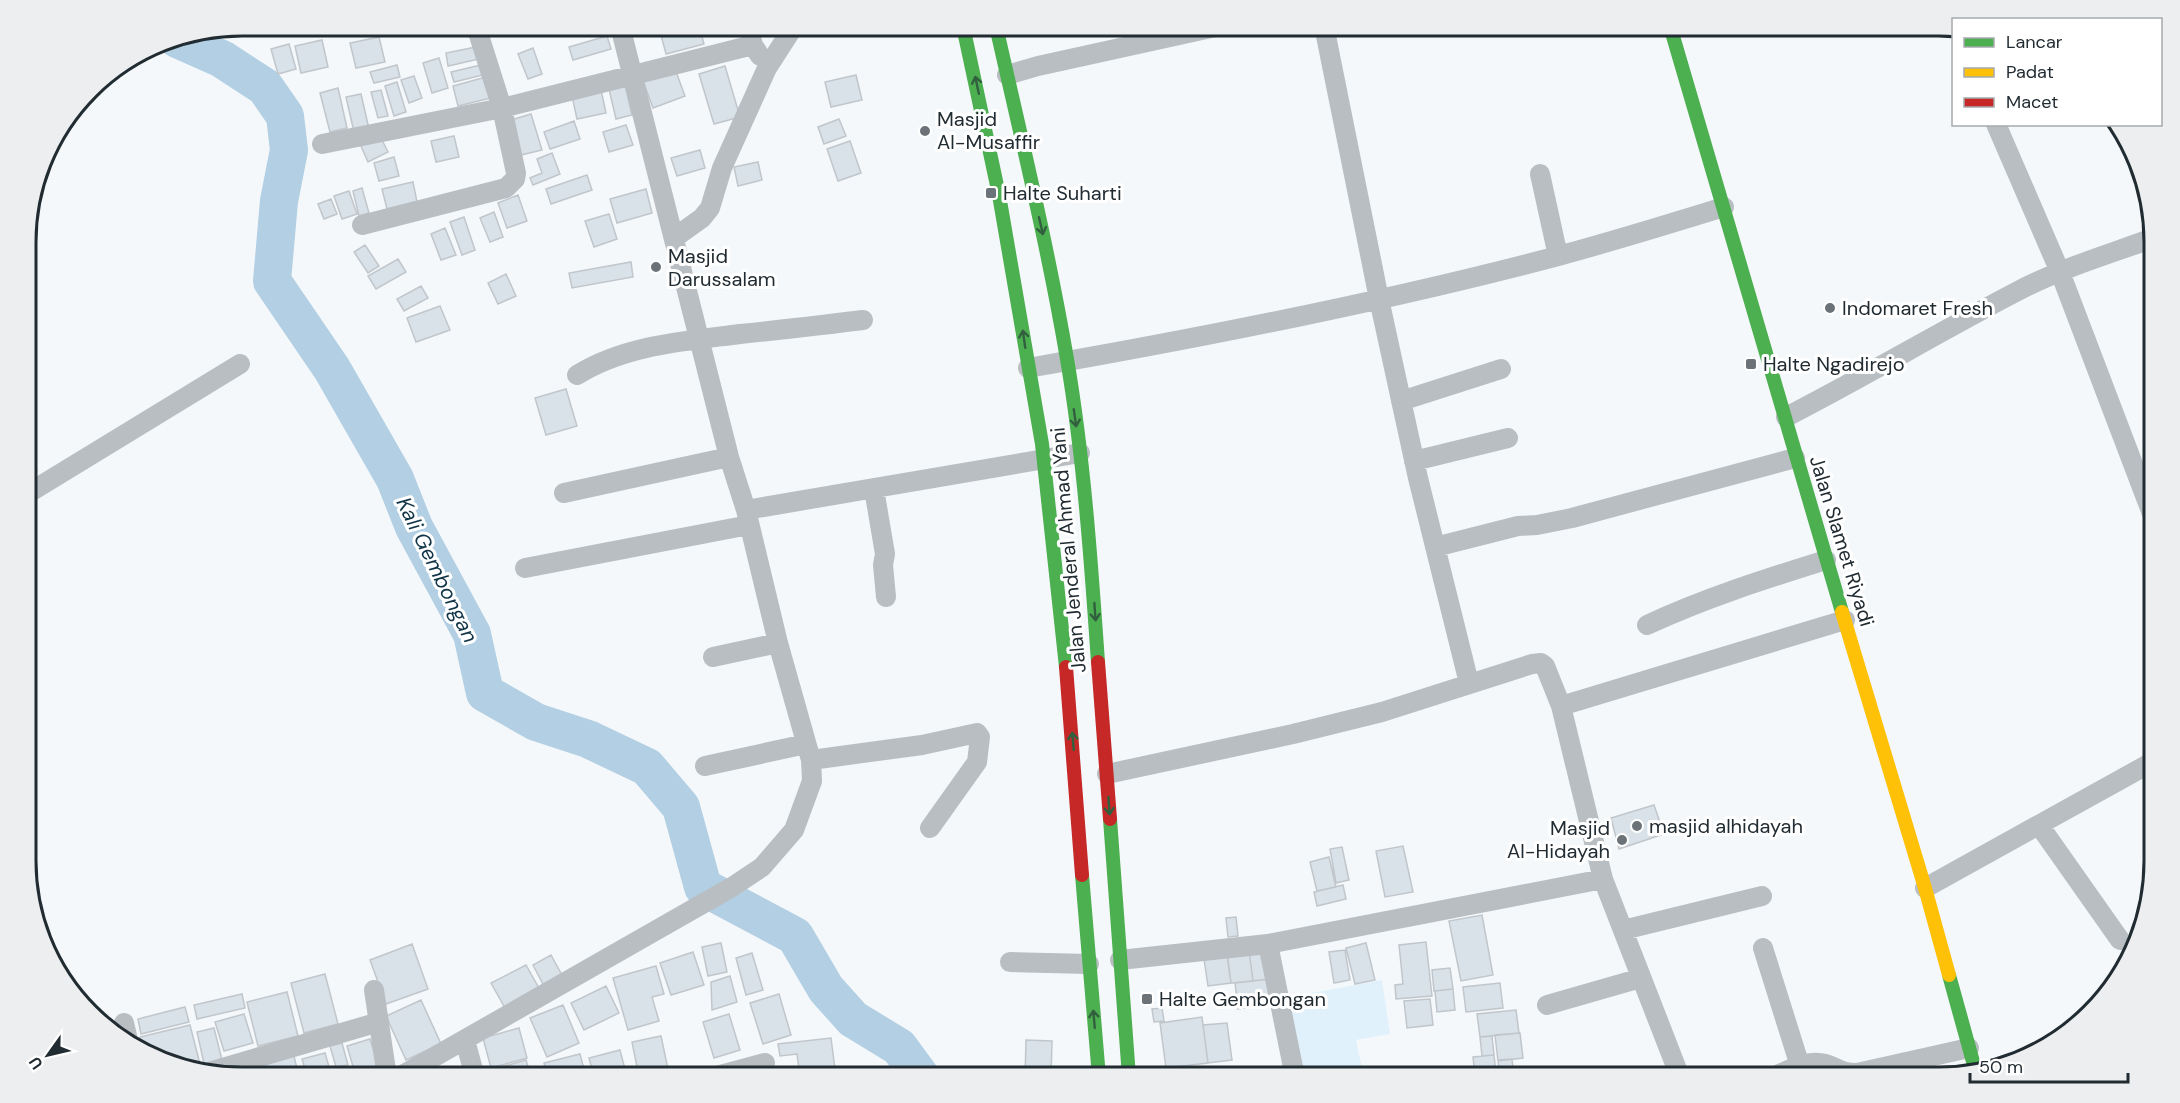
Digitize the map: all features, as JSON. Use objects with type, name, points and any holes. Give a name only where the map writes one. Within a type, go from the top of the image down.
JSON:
[{"type":"main road","name":"Jalan Jenderal Ahmad Yani","points":[[965,36],[1015,276],[1044,459],[1073,743],[1098,1067]]},
{"type":"main road","name":"Jalan Jenderal Ahmad Yani","points":[[998,36],[1050,268],[1067,361],[1080,453],[1091,566],[1128,1067]]},
{"type":"main road","name":"Jalan Slamet Riyadi","points":[[1673,36],[1786,417],[1795,458],[1924,888],[1973,1064]]},
{"type":"street","points":[[362,225],[511,185],[516,173],[502,108],[479,36]]},
{"type":"street","points":[[417,1067],[686,915],[762,867],[794,830],[812,781],[809,752],[729,457],[623,36]]},
{"type":"street","points":[[751,36],[753,45],[767,69]]},
{"type":"street","points":[[674,238],[702,218],[710,208],[722,168],[767,69],[788,36]]},
{"type":"street","points":[[1007,75],[1174,36]]},
{"type":"street","points":[[1326,36],[1414,461],[1469,683]]},
{"type":"street","points":[[322,144],[502,108],[753,45]]},
{"type":"street","points":[[1997,126],[2060,273],[2144,493]]},
{"type":"street","points":[[1540,174],[1558,256]]},
{"type":"street","points":[[1029,368],[1379,299],[1558,256],[1724,207]]},
{"type":"street","points":[[1786,417],[2018,291],[2144,241]]},
{"type":"street","points":[[577,375],[610,357],[700,339],[864,320]]},
{"type":"street","points":[[36,489],[240,364]]},
{"type":"street","points":[[1401,401],[1501,369]]},
{"type":"street","points":[[1414,461],[1508,438]]},
{"type":"street","points":[[525,568],[874,489],[1080,453]]},
{"type":"street","points":[[564,493],[729,457]]},
{"type":"street","points":[[1435,546],[1518,526],[1538,525],[1572,518],[1795,458]]},
{"type":"street","points":[[874,489],[885,554],[883,565],[886,597]]},
{"type":"street","points":[[1647,625],[1749,584],[1826,561]]},
{"type":"street","points":[[1561,706],[1845,620]]},
{"type":"street","points":[[713,657],[778,643]]},
{"type":"street","points":[[1107,774],[1305,731],[1382,711],[1540,663],[1549,671],[1561,706],[1603,879],[1676,1067]]},
{"type":"street","points":[[705,766],[809,752],[922,745],[976,733],[980,736],[977,762],[930,828]]},
{"type":"street","points":[[1924,888],[2144,767]]},
{"type":"street","points":[[2039,825],[2120,940]]},
{"type":"street","points":[[1120,960],[1268,944],[1603,879]]},
{"type":"street","points":[[1623,930],[1762,896]]},
{"type":"street","points":[[1268,944],[1293,1067]]},
{"type":"street","points":[[1763,948],[1800,1066],[1813,1062],[1832,1067]]},
{"type":"street","points":[[1010,962],[1089,964]]},
{"type":"street","points":[[1547,1005],[1641,978]]},
{"type":"street","points":[[374,990],[386,1067]]},
{"type":"street","points":[[230,1066],[379,1022]]},
{"type":"street","points":[[465,1040],[472,1067]]},
{"type":"street","points":[[1884,1067],[1969,1048]]},
{"type":"street","points":[[750,1067],[765,1063]]},
{"type":"shaded area","points":[[1382,980],[1390,1034],[1356,1040],[1362,1067],[1297,1067],[1284,998]]},
{"type":"building","points":[[607,36],[611,49],[573,60],[569,47]]},
{"type":"building","points":[[661,36],[702,36],[704,44],[666,54]]},
{"type":"building","points":[[379,37],[385,62],[356,68],[350,43]]},
{"type":"building","points":[[322,40],[328,67],[301,73],[295,46]]},
{"type":"building","points":[[289,44],[296,69],[278,74],[271,49]]},
{"type":"building","points":[[476,47],[479,59],[448,66],[446,53]]},
{"type":"building","points":[[533,48],[542,74],[528,79],[518,54]]},
{"type":"building","points":[[439,58],[448,88],[432,93],[423,63]]},
{"type":"building","points":[[397,65],[400,77],[374,83],[370,72]]},
{"type":"building","points":[[481,65],[483,75],[454,82],[451,72]]},
{"type":"building","points":[[725,66],[740,117],[714,124],[699,74]]},
{"type":"building","points":[[675,69],[685,96],[653,108],[643,81]]},
{"type":"building","points":[[856,75],[862,100],[831,107],[825,82]]},
{"type":"building","points":[[414,76],[422,98],[409,103],[401,80]]},
{"type":"building","points":[[486,77],[491,98],[458,106],[453,86]]},
{"type":"building","points":[[397,82],[406,112],[394,116],[385,86]]},
{"type":"building","points":[[625,85],[632,115],[616,119],[609,89]]},
{"type":"building","points":[[338,88],[347,128],[330,132],[320,93]]},
{"type":"building","points":[[381,90],[388,116],[378,118],[371,92]]},
{"type":"building","points":[[601,90],[606,113],[577,119],[572,96]]},
{"type":"building","points":[[361,94],[369,129],[354,132],[346,97]]},
{"type":"building","points":[[531,114],[542,150],[521,155],[511,120]]},
{"type":"building","points":[[839,119],[846,136],[824,144],[818,127]]},
{"type":"building","points":[[574,121],[580,139],[550,149],[544,132]]},
{"type":"building","points":[[626,125],[633,145],[609,152],[603,132]]},
{"type":"building","points":[[380,136],[388,152],[368,162],[361,146]]},
{"type":"building","points":[[454,136],[459,157],[436,162],[431,141]]},
{"type":"building","points":[[850,141],[861,173],[838,181],[827,149]]},
{"type":"building","points":[[700,150],[705,168],[677,176],[671,158]]},
{"type":"building","points":[[552,153],[560,174],[533,185],[530,178],[542,173],[537,159]]},
{"type":"building","points":[[394,157],[399,176],[379,181],[374,163]]},
{"type":"building","points":[[758,162],[762,180],[738,186],[734,167]]},
{"type":"building","points":[[587,175],[592,190],[551,204],[546,189]]},
{"type":"building","points":[[413,182],[417,202],[387,209],[382,189]]},
{"type":"building","points":[[362,188],[369,213],[359,216],[353,191]]},
{"type":"building","points":[[646,189],[652,213],[617,223],[610,199]]},
{"type":"building","points":[[349,191],[357,214],[342,219],[334,196]]},
{"type":"building","points":[[518,195],[527,221],[507,228],[498,203]]},
{"type":"building","points":[[331,199],[337,214],[324,219],[318,204]]},
{"type":"building","points":[[494,212],[503,237],[490,242],[480,218]]},
{"type":"building","points":[[609,214],[617,239],[594,247],[585,221]]},
{"type":"building","points":[[464,217],[475,250],[462,255],[450,222]]},
{"type":"building","points":[[445,228],[456,255],[441,260],[431,234]]},
{"type":"building","points":[[365,245],[379,266],[368,273],[354,252]]},
{"type":"building","points":[[398,259],[406,272],[376,289],[368,276]]},
{"type":"building","points":[[631,262],[633,277],[572,288],[569,273]]},
{"type":"building","points":[[506,274],[516,296],[498,304],[488,283]]},
{"type":"building","points":[[421,286],[428,298],[404,311],[397,299]]},
{"type":"building","points":[[440,306],[450,330],[416,342],[407,318]]},
{"type":"building","points":[[566,389],[577,426],[546,435],[535,398]]},
{"type":"building","name":"masjid alhidayah","points":[[1654,805],[1664,834],[1619,849],[1611,818]]},
{"type":"building","points":[[1403,846],[1413,892],[1385,897],[1376,851]]},
{"type":"building","points":[[1342,847],[1349,880],[1336,883],[1330,849]]},
{"type":"building","points":[[1329,857],[1336,887],[1317,891],[1310,862]]},
{"type":"building","points":[[1343,885],[1346,899],[1317,906],[1314,892]]},
{"type":"building","points":[[1482,915],[1493,975],[1461,981],[1449,921]]},
{"type":"building","points":[[1236,917],[1238,936],[1228,937],[1226,918]]},
{"type":"building","points":[[1426,942],[1432,996],[1396,999],[1395,985],[1403,984],[1399,945]]},
{"type":"building","points":[[721,943],[727,972],[708,976],[702,947]]},
{"type":"building","points":[[1366,943],[1375,980],[1355,984],[1346,948]]},
{"type":"building","points":[[412,944],[428,989],[386,1004],[370,960]]},
{"type":"building","points":[[1265,949],[1269,979],[1253,981],[1249,951]]},
{"type":"building","points":[[1345,950],[1350,980],[1334,983],[1329,952]]},
{"type":"building","points":[[1249,951],[1253,981],[1231,983],[1227,953]]},
{"type":"building","points":[[693,952],[704,985],[671,995],[660,963]]},
{"type":"building","points":[[752,953],[763,990],[746,995],[736,958]]},
{"type":"building","points":[[551,955],[563,977],[544,986],[533,965]]},
{"type":"building","points":[[1227,956],[1231,983],[1208,986],[1204,959]]},
{"type":"building","points":[[526,965],[540,990],[505,1008],[491,983]]},
{"type":"building","points":[[656,966],[664,994],[652,997],[659,1021],[628,1030],[613,978]]},
{"type":"building","points":[[1450,968],[1453,989],[1434,991],[1432,970]]},
{"type":"building","points":[[325,974],[338,1024],[304,1033],[291,983]]},
{"type":"building","points":[[730,976],[737,1002],[712,1010],[711,982]]},
{"type":"building","points":[[1269,979],[1272,1004],[1238,1009],[1235,983]]},
{"type":"building","points":[[1500,983],[1503,1008],[1466,1012],[1463,987]]},
{"type":"building","points":[[606,986],[619,1013],[584,1030],[571,1003]]},
{"type":"building","points":[[1453,989],[1455,1010],[1437,1012],[1435,991]]},
{"type":"building","points":[[287,992],[298,1036],[258,1046],[247,1002]]},
{"type":"building","points":[[242,994],[245,1008],[197,1019],[194,1005]]},
{"type":"building","points":[[779,994],[791,1035],[763,1044],[750,1003]]},
{"type":"building","points":[[1430,999],[1433,1025],[1407,1028],[1404,1001]]},
{"type":"building","points":[[421,1000],[441,1044],[406,1060],[386,1016]]},
{"type":"building","points":[[563,1005],[579,1043],[547,1057],[530,1018]]},
{"type":"building","points":[[185,1007],[189,1022],[141,1034],[138,1019]]},
{"type":"building","points":[[1162,1008],[1164,1021],[1154,1022],[1152,1009]]},
{"type":"building","points":[[1516,1010],[1519,1033],[1480,1037],[1477,1014]]},
{"type":"building","points":[[244,1014],[253,1043],[224,1051],[215,1022]]},
{"type":"building","points":[[729,1014],[740,1050],[714,1058],[703,1022]]},
{"type":"building","points":[[1202,1017],[1208,1063],[1166,1067],[1160,1023]]},
{"type":"building","points":[[1227,1023],[1232,1060],[1208,1063],[1203,1025]]},
{"type":"building","points":[[190,1025],[199,1062],[151,1046],[140,1037]]},
{"type":"building","points":[[214,1028],[223,1064],[204,1063],[197,1032]]},
{"type":"building","points":[[519,1028],[527,1058],[491,1067],[483,1038]]},
{"type":"building","points":[[1520,1033],[1523,1058],[1498,1061],[1495,1035]]},
{"type":"building","points":[[661,1036],[668,1067],[637,1067],[632,1042]]},
{"type":"building","points":[[1492,1036],[1494,1055],[1482,1056],[1480,1037]]},
{"type":"building","points":[[831,1038],[835,1067],[799,1067],[797,1054],[780,1056],[778,1044]]},
{"type":"building","points":[[370,1039],[379,1067],[353,1067],[347,1046]]},
{"type":"building","points":[[1026,1040],[1052,1041],[1051,1067],[1025,1067]]},
{"type":"building","points":[[342,1043],[348,1065],[336,1067],[330,1046]]},
{"type":"building","points":[[620,1050],[624,1067],[591,1067],[589,1058]]},
{"type":"building","points":[[325,1053],[329,1067],[304,1067],[302,1059]]},
{"type":"building","points":[[580,1054],[583,1067],[545,1067],[544,1063]]},
{"type":"building","points":[[1494,1055],[1495,1067],[1474,1067],[1473,1057]]},
{"type":"building","points":[[294,1056],[297,1067],[262,1067],[261,1064]]},
{"type":"building","points":[[1512,1059],[1513,1067],[1499,1067],[1498,1060]]},
{"type":"building","points":[[526,1060],[528,1067],[502,1067]]},
{"type":"waterway","name":"Kali Gembongan","points":[[187,44],[222,59],[265,87],[285,116],[289,150],[279,201],[272,281],[332,369],[395,479],[414,527],[472,634],[485,693],[536,722],[588,739],[647,767],[681,807],[703,887],[795,936],[826,989],[853,1019],[899,1047],[914,1067]]},
{"type":"traffic: fast","points":[[965,36],[999,195],[1042,444],[1066,667]]},
{"type":"traffic: fast","points":[[998,36],[1043,234],[1067,359],[1090,548],[1098,662]]},
{"type":"traffic: fast","points":[[1673,36],[1842,612]]},
{"type":"traffic: fast","points":[[1110,819],[1128,1067]]},
{"type":"traffic: fast","points":[[1082,875],[1098,1067]]},
{"type":"traffic: fast","points":[[1949,975],[1974,1064]]},
{"type":"traffic: slow","points":[[1842,612],[1949,975]]},
{"type":"traffic: jam","points":[[1098,662],[1110,819]]},
{"type":"traffic: jam","points":[[1066,667],[1082,875]]},
{"type":"place","name":"Masjid Al-Musaffir","points":[[925,131]]},
{"type":"place","name":"Halte Suharti","points":[[991,193]]},
{"type":"place","name":"Masjid Darussalam","points":[[656,267]]},
{"type":"place","name":"Indomaret Fresh","points":[[1830,308]]},
{"type":"place","name":"Halte Ngadirejo","points":[[1751,364]]},
{"type":"place","name":"masjid alhidayah","points":[[1637,826]]},
{"type":"place","name":"Masjid Al-Hidayah","points":[[1622,840]]},
{"type":"place","name":"Halte Gembongan","points":[[1147,999]]}]
